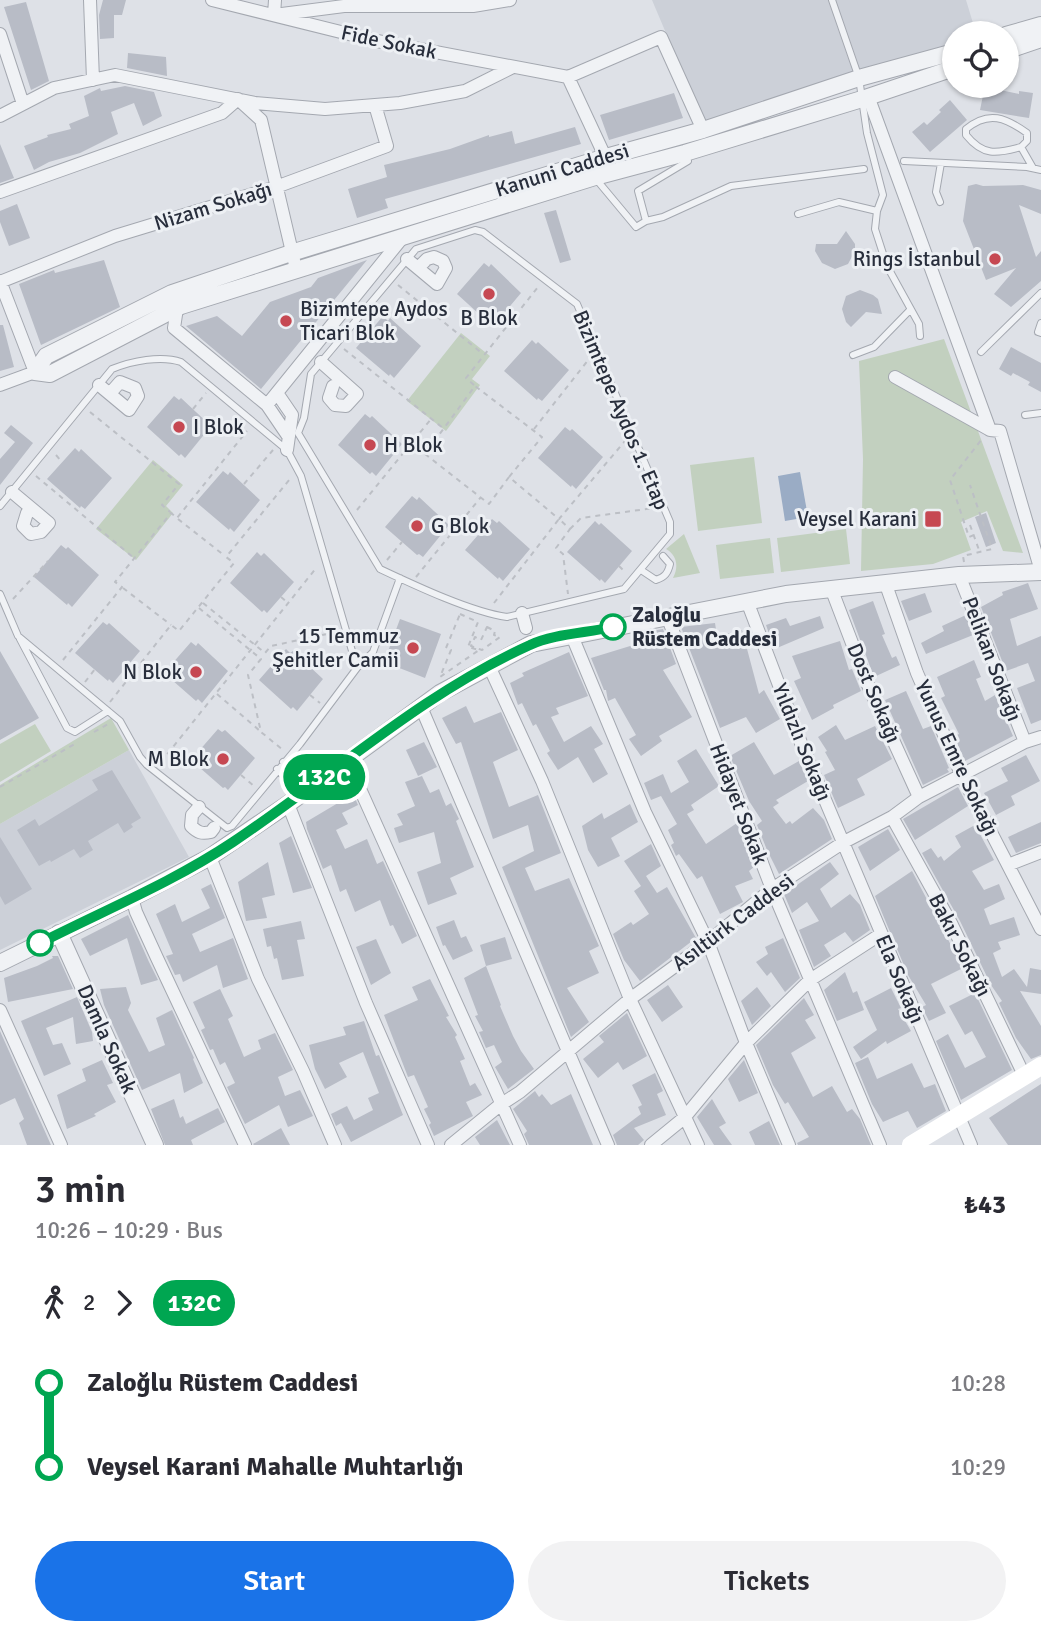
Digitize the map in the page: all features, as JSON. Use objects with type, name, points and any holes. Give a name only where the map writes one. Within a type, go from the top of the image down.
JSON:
[{"type":"main road","points":[[911,1145],[1041,1066]]},
{"type":"street","points":[[90,0],[93,80]]},
{"type":"street","name":"Fide Sokak","points":[[212,0],[377,41],[568,77]]},
{"type":"street","points":[[275,0],[274,15],[344,6],[473,6],[510,0]]},
{"type":"street","points":[[1019,31],[1041,24]]},
{"type":"street","points":[[0,34],[23,104]]},
{"type":"street","points":[[612,172],[568,77],[661,37],[703,130]]},
{"type":"street","points":[[1019,47],[1041,39]]},
{"type":"street","name":"Kanuni Caddesi","points":[[3,385],[35,372],[50,374],[175,300],[291,253],[606,156],[703,130],[859,78],[942,55]]},
{"type":"street","points":[[0,116],[54,88],[115,75],[238,99],[325,110],[400,103],[465,90],[513,67]]},
{"type":"street","name":"Kanuni Caddesi","points":[[175,300],[296,269],[595,177],[685,153],[942,72]]},
{"type":"street","points":[[865,97],[990,430]]},
{"type":"street","points":[[238,99],[261,120],[296,269]]},
{"type":"street","points":[[0,192],[222,113],[238,99]]},
{"type":"street","name":"Nizam Sokağı","points":[[0,282],[115,236],[276,187],[387,146],[375,105]]},
{"type":"street","points":[[267,405],[404,236]]},
{"type":"street","points":[[407,259],[437,284],[446,268],[443,261],[434,257],[422,264]]},
{"type":"street","points":[[0,282],[35,372]]},
{"type":"street","points":[[175,300],[174,328],[267,405],[288,441]]},
{"type":"street","points":[[321,362],[357,394],[346,406],[335,405],[329,398],[333,386]]},
{"type":"street","points":[[0,963],[210,857],[288,804],[298,786],[347,760],[440,693],[489,666],[526,629],[572,636],[747,601],[831,589],[959,575],[1041,572],[1000,431],[990,430],[895,377]]},
{"type":"street","points":[[99,385],[130,410],[138,396],[135,388],[120,382],[113,390]]},
{"type":"street","points":[[277,393],[292,415],[288,441]]},
{"type":"street","points":[[12,492],[49,523],[41,532],[31,534],[23,526],[27,513]]},
{"type":"street","name":"Pelikan Sokağı","points":[[959,575],[1025,742]]},
{"type":"street","name":"Yunus Emre Sokağı","points":[[885,582],[916,673],[962,776],[1041,929]]},
{"type":"street","name":"Dost Sokağı","points":[[831,589],[868,685],[919,797]]},
{"type":"street","name":"Yıldızlı Sokağı","points":[[747,601],[801,743],[844,842]]},
{"type":"street","name":"Hidayet Sokak","points":[[667,616],[772,889],[880,1145]]},
{"type":"street","points":[[572,636],[645,812],[708,942],[746,1043],[789,1145]]},
{"type":"street","points":[[489,666],[541,781],[630,999],[698,1145]]},
{"type":"street","points":[[421,707],[608,1145]]},
{"type":"street","name":"Asıltürk Caddesi","points":[[451,1145],[520,1092],[630,999],[708,942],[772,889],[844,842],[892,817],[919,797],[1025,742],[1041,737]]},
{"type":"street","points":[[347,760],[520,1145]]},
{"type":"street","points":[[288,804],[366,1003],[428,1145]]},
{"type":"street","points":[[199,807],[192,815],[191,826],[197,832],[205,834],[214,828]]},
{"type":"street","name":"Bakır Sokağı","points":[[892,817],[952,925],[1024,1075]]},
{"type":"street","name":"Ela Sokağı","points":[[844,842],[971,1145]]},
{"type":"street","points":[[1008,865],[1041,852]]},
{"type":"street","points":[[210,857],[258,979],[303,1071],[335,1145]]},
{"type":"street","points":[[132,898],[146,935],[245,1145]]},
{"type":"street","name":"Damla Sokak","points":[[59,933],[155,1145]]},
{"type":"street","points":[[651,1145],[684,1118],[746,1043],[810,980],[881,934]]},
{"type":"street","points":[[0,1010],[61,1145]]},
{"type":"lane","points":[[832,0],[865,97],[867,133],[883,195],[877,211],[875,229],[882,254],[919,324],[920,336]]},
{"type":"lane","points":[[987,117],[999,118],[1027,133],[1027,141],[1021,147],[997,153],[976,147],[966,135],[966,129],[987,117]]},
{"type":"lane","points":[[1021,147],[1033,168]]},
{"type":"lane","points":[[646,221],[638,191],[688,161],[685,153]]},
{"type":"lane","points":[[904,161],[1041,170]]},
{"type":"lane","points":[[940,202],[936,192],[941,163]]},
{"type":"lane","points":[[595,177],[636,227],[731,186],[864,169]]},
{"type":"lane","points":[[798,214],[839,202],[877,211]]},
{"type":"lane","name":"Bizimtepe Aydos 1. Etap","points":[[288,441],[304,418],[311,374],[416,249],[475,230],[483,232],[577,304],[670,522],[670,534],[624,589],[569,602],[526,629],[508,617],[487,613],[380,569]]},
{"type":"lane","points":[[981,352],[1041,293]]},
{"type":"lane","points":[[853,355],[874,347],[910,310]]},
{"type":"lane","points":[[1041,323],[1038,332],[1041,333]]},
{"type":"lane","points":[[0,506],[112,369],[169,358],[181,362],[255,422],[288,441],[350,519],[380,569]]},
{"type":"lane","points":[[1025,415],[1041,413]]},
{"type":"lane","points":[[288,441],[357,668]]},
{"type":"lane","points":[[641,570],[656,580],[663,577],[670,564],[663,556]]},
{"type":"lane","points":[[18,636],[120,721],[140,757],[155,771],[227,828],[232,826],[357,668],[373,652],[400,578]]},
{"type":"lane","points":[[0,594],[18,636],[68,728],[75,732],[106,710]]},
{"type":"lane","points":[[283,762],[298,786]]},
{"type":"lane","points":[[278,769],[298,786]]},
{"type":"path","points":[[391,279],[484,355]]},
{"type":"path","points":[[475,386],[425,454],[489,504],[541,437],[466,378],[544,279]]},
{"type":"path","points":[[337,344],[444,429]]},
{"type":"path","points":[[534,430],[596,350]]},
{"type":"path","points":[[193,408],[212,387]]},
{"type":"path","points":[[82,405],[178,484],[162,505],[234,563],[179,631],[116,582],[171,513]]},
{"type":"path","points":[[350,519],[431,419]]},
{"type":"path","points":[[177,518],[255,422]]},
{"type":"path","points":[[974,535],[969,537],[950,480],[990,430]]},
{"type":"path","points":[[478,622],[460,614],[446,648],[451,650],[440,677],[479,650],[468,647],[472,641],[475,637],[481,640],[487,627],[495,631],[494,635],[500,638],[482,650],[471,646],[472,641],[478,622],[631,432]]},
{"type":"path","points":[[244,484],[288,441]]},
{"type":"path","points":[[226,557],[298,470]]},
{"type":"path","points":[[29,471],[135,558]]},
{"type":"path","points":[[590,472],[595,476]]},
{"type":"path","points":[[509,477],[569,529]]},
{"type":"path","points":[[967,556],[992,550],[970,485]]},
{"type":"path","points":[[411,583],[481,497]]},
{"type":"path","points":[[569,602],[563,554],[555,548],[569,529],[581,518],[663,507]]},
{"type":"path","points":[[970,525],[980,552]]},
{"type":"path","points":[[380,569],[401,541]]},
{"type":"path","points":[[155,771],[325,558]]},
{"type":"path","points":[[6,607],[48,561]]},
{"type":"path","points":[[517,564],[522,568]]},
{"type":"path","points":[[56,668],[122,587]]},
{"type":"path","points":[[281,597],[288,603]]},
{"type":"path","points":[[202,602],[265,653],[271,646],[346,630]]},
{"type":"path","points":[[198,607],[261,659],[248,675],[261,732]]},
{"type":"path","points":[[106,710],[172,625]]},
{"type":"path","points":[[81,688],[95,669]]},
{"type":"path","points":[[216,693],[289,755]]},
{"type":"path","points":[[310,695],[326,709]]},
{"type":"path","points":[[88,736],[110,723]]},
{"type":"path","points":[[0,787],[77,742]]},
{"type":"path","points":[[241,775],[260,791]]},
{"type":"shaded area","points":[[652,0],[966,0],[972,21],[942,21],[942,51],[704,123]]},
{"type":"shaded area","points":[[129,750],[189,857],[0,950],[0,824]]},
{"type":"green space","points":[[461,333],[490,356],[472,379],[480,385],[446,431],[407,401]]},
{"type":"green space","points":[[944,339],[1023,553],[1003,551],[987,511],[961,522],[971,550],[933,564],[861,571],[863,459],[859,361]]},
{"type":"green space","points":[[754,457],[762,523],[698,531],[690,465]]},
{"type":"green space","points":[[153,460],[183,485],[166,506],[173,513],[136,560],[96,529]]},
{"type":"green space","points":[[846,529],[850,564],[781,572],[777,538]]},
{"type":"green space","points":[[684,534],[700,573],[673,578],[676,562],[666,549]]},
{"type":"green space","points":[[770,538],[774,573],[720,579],[716,545]]},
{"type":"green space","points":[[111,718],[129,750],[0,824],[0,785]]},
{"type":"green space","points":[[35,724],[51,751],[0,782],[0,744]]},
{"type":"water","points":[[800,472],[808,517],[785,521],[778,476]]},
{"type":"building","points":[[103,0],[126,0],[122,15],[114,15],[114,38],[100,39],[99,15]]},
{"type":"building","points":[[26,2],[49,81],[31,90],[4,7]]},
{"type":"building","points":[[128,53],[166,57],[167,76],[127,68]]},
{"type":"building","points":[[125,86],[154,92],[162,116],[143,126],[134,103],[111,112],[118,134],[80,153],[49,162],[34,170],[24,146],[48,137],[47,135],[71,129],[69,124],[89,116],[84,96],[100,88],[101,91]]},
{"type":"building","points":[[1019,91],[1033,93],[1029,118],[980,110],[982,98],[1019,98]]},
{"type":"building","points":[[674,93],[683,118],[609,140],[600,115]]},
{"type":"building","points":[[950,100],[967,120],[930,152],[912,132],[924,122],[927,125]]},
{"type":"building","points":[[575,127],[581,144],[385,199],[388,208],[357,218],[348,189],[387,177],[384,165],[450,149],[489,135],[512,131],[515,144]]},
{"type":"building","points":[[0,144],[14,178],[0,183]]},
{"type":"building","points":[[1023,185],[1041,190],[1041,214],[1019,205],[1036,257],[1041,251],[1041,281],[1011,307],[994,294],[1016,268],[986,280],[963,221],[968,186]]},
{"type":"building","points":[[17,204],[30,238],[9,246],[0,222],[0,211]]},
{"type":"building","points":[[556,210],[571,260],[560,263],[544,213]]},
{"type":"building","points":[[846,231],[855,244],[855,251],[848,264],[835,269],[822,263],[815,251],[816,244],[837,244]]},
{"type":"building","points":[[104,260],[120,307],[41,345],[19,284],[54,270],[55,273]]},
{"type":"building","name":"Bizimtepe Aydos Ticari Blok","points":[[367,260],[261,389],[186,326],[217,316],[242,336],[270,302],[311,287],[318,278]]},
{"type":"building","name":"B Blok","points":[[484,263],[489,267],[491,264],[521,293],[495,324],[491,321],[489,323],[457,294]]},
{"type":"building","points":[[860,290],[878,299],[882,314],[866,312],[851,327],[846,322],[842,309],[846,296]]},
{"type":"building","points":[[383,316],[388,321],[390,318],[421,346],[394,378],[356,348]]},
{"type":"building","points":[[0,325],[3,325],[14,367],[0,371]]},
{"type":"building","points":[[532,340],[536,344],[538,342],[569,370],[542,401],[538,398],[537,400],[504,371]]},
{"type":"building","points":[[1011,347],[1041,363],[1041,392],[1028,385],[1030,382],[999,369]]},
{"type":"building","name":"I Blok","points":[[174,396],[179,400],[181,398],[211,426],[185,458],[181,454],[179,456],[147,427]]},
{"type":"building","name":"H Blok","points":[[365,414],[370,418],[372,416],[402,444],[376,476],[372,472],[370,474],[338,445]]},
{"type":"building","points":[[11,425],[33,443],[0,485],[0,459],[15,442],[4,433]]},
{"type":"building","points":[[565,427],[570,431],[572,429],[603,457],[576,489],[538,458]]},
{"type":"building","points":[[75,448],[79,452],[81,449],[112,478],[85,509],[81,506],[80,508],[47,479]]},
{"type":"building","points":[[223,471],[228,475],[230,472],[260,500],[234,532],[196,502]]},
{"type":"building","name":"G Blok","points":[[412,496],[417,500],[419,497],[449,525],[423,557],[417,555],[385,527]]},
{"type":"building","points":[[986,513],[996,543],[986,547],[975,517]]},
{"type":"building","points":[[492,519],[497,523],[499,521],[530,549],[503,581],[465,550]]},
{"type":"building","points":[[595,521],[599,525],[601,523],[632,551],[605,583],[567,552]]},
{"type":"building","points":[[61,545],[66,549],[68,547],[99,575],[72,607],[34,577]]},
{"type":"building","points":[[257,552],[261,556],[264,553],[294,582],[267,613],[264,610],[262,612],[230,583]]},
{"type":"building","points":[[1028,583],[1038,609],[1010,619],[1017,646],[1041,636],[1041,720],[1031,724],[1017,688],[1035,681],[1028,663],[1006,671],[981,607],[1003,595],[1002,592]]},
{"type":"building","points":[[925,593],[932,612],[909,621],[901,601]]},
{"type":"building","points":[[873,601],[885,634],[882,635],[892,658],[896,656],[900,665],[874,677],[849,610]]},
{"type":"building","points":[[966,615],[973,635],[926,654],[921,643],[944,631],[942,626]]},
{"type":"building","points":[[820,616],[824,628],[777,648],[766,625],[786,618],[790,626]]},
{"type":"building","name":"15 Temmuz Şehitler Camii","points":[[400,619],[441,634],[425,678],[384,662]]},
{"type":"building","points":[[103,622],[107,625],[109,623],[140,651],[113,683],[75,653]]},
{"type":"building","points":[[715,623],[717,636],[742,630],[759,694],[764,690],[780,719],[756,733],[746,717],[720,728],[681,627]]},
{"type":"building","points":[[663,629],[676,664],[663,670],[692,717],[659,736],[662,741],[641,756],[629,739],[636,735],[615,698],[608,701],[606,690],[591,658],[653,639],[651,631]]},
{"type":"building","points":[[840,641],[849,670],[852,669],[861,691],[833,705],[834,708],[812,720],[794,681],[801,678],[792,656]]},
{"type":"building","name":"N Blok","points":[[191,642],[196,646],[198,643],[228,671],[202,703],[198,699],[196,701],[164,673]]},
{"type":"building","points":[[286,649],[290,653],[293,651],[323,679],[297,711],[293,707],[291,709],[259,680]]},
{"type":"building","points":[[0,651],[39,718],[0,740]]},
{"type":"building","points":[[569,652],[588,696],[556,708],[559,714],[551,717],[564,742],[591,726],[603,744],[594,749],[608,774],[593,783],[578,757],[558,770],[547,753],[550,751],[536,724],[533,726],[522,703],[518,705],[510,683],[524,676],[522,673]]},
{"type":"building","points":[[974,660],[981,677],[976,679],[985,701],[995,695],[1013,736],[965,761],[954,736],[959,734],[941,698],[945,696],[937,677]]},
{"type":"building","points":[[906,691],[923,729],[931,726],[949,768],[949,772],[923,785],[885,700]]},
{"type":"building","points":[[466,706],[474,723],[501,712],[518,750],[493,762],[509,807],[538,795],[561,853],[525,868],[535,891],[569,878],[599,946],[589,951],[599,973],[567,988],[589,1022],[571,1037],[502,867],[534,851],[528,825],[493,839],[461,742],[456,744],[442,718]]},
{"type":"building","points":[[836,725],[845,740],[875,726],[892,759],[857,779],[865,795],[838,808],[824,775],[835,770],[818,737]]},
{"type":"building","name":"M Blok","points":[[218,729],[222,732],[225,730],[255,758],[228,790],[191,760]]},
{"type":"building","points":[[424,742],[437,767],[418,776],[406,750]]},
{"type":"building","points":[[754,742],[774,775],[799,761],[808,781],[776,800],[779,803],[773,807],[786,824],[790,821],[792,824],[813,808],[824,820],[832,839],[779,874],[757,825],[762,821],[749,801],[730,756]]},
{"type":"building","points":[[696,749],[719,786],[691,805],[694,810],[687,814],[706,844],[737,823],[754,867],[749,871],[753,879],[735,886],[743,902],[720,914],[702,876],[697,879],[679,854],[676,856],[668,830],[677,824],[661,796],[651,800],[644,783],[663,774],[671,793],[689,782],[677,761]]},
{"type":"building","points":[[1026,755],[1040,781],[1011,796],[1015,805],[996,815],[984,793],[1008,781],[1001,768]]},
{"type":"building","points":[[112,770],[141,818],[131,824],[133,827],[124,833],[118,823],[88,841],[93,850],[80,858],[74,849],[39,866],[17,830],[35,819],[39,826],[98,790],[92,780]]},
{"type":"building","points":[[422,776],[430,793],[439,789],[446,806],[451,803],[459,819],[456,821],[474,867],[450,878],[457,894],[428,905],[417,872],[441,863],[434,832],[399,843],[394,828],[403,825],[397,814],[415,806],[405,782]]},
{"type":"building","points":[[349,785],[358,805],[342,813],[348,824],[336,830],[345,849],[367,839],[377,864],[383,861],[417,936],[402,944],[393,925],[390,926],[380,900],[355,912],[346,889],[340,892],[331,865],[323,869],[307,829],[306,822],[338,803],[333,793]]},
{"type":"building","points":[[958,787],[968,806],[915,840],[903,819]]},
{"type":"building","points":[[630,804],[638,822],[611,838],[620,856],[598,867],[588,850],[582,826],[602,813],[604,819]]},
{"type":"building","points":[[1041,822],[1041,843],[1016,853],[1008,837]]},
{"type":"building","points":[[975,825],[994,860],[972,871],[984,890],[999,884],[1005,899],[984,909],[990,925],[1014,917],[1020,935],[998,942],[1001,949],[993,953],[1002,977],[1014,969],[1027,987],[1030,968],[1041,970],[1041,994],[1020,991],[1041,1026],[1041,1055],[1031,1059],[1016,1038],[999,1003],[1002,1001],[922,853],[931,848],[938,858],[941,856],[944,861],[961,847],[955,836]]},
{"type":"building","points":[[888,829],[900,850],[870,871],[858,847]]},
{"type":"building","points":[[291,836],[312,888],[293,893],[279,843]]},
{"type":"building","points":[[0,837],[32,889],[5,905],[0,896]]},
{"type":"building","points":[[651,844],[661,866],[646,876],[657,893],[667,887],[696,938],[640,981],[624,960],[613,934],[649,914],[634,891],[641,886],[624,861]]},
{"type":"building","points":[[268,862],[275,895],[262,898],[267,918],[246,921],[238,882]]},
{"type":"building","points":[[830,862],[839,874],[820,889],[831,908],[850,894],[860,905],[870,930],[853,942],[845,932],[824,945],[831,956],[814,967],[799,930],[819,921],[807,902],[792,913],[784,894]]},
{"type":"building","points":[[912,871],[963,968],[931,984],[946,1013],[929,1021],[922,1007],[926,1005],[908,975],[875,896]]},
{"type":"building","points":[[211,884],[225,918],[192,934],[200,952],[233,938],[248,979],[223,988],[217,965],[183,982],[180,974],[175,975],[166,956],[173,954],[156,914],[175,904],[182,922],[210,908],[201,889]]},
{"type":"building","points":[[128,915],[158,980],[141,985],[127,938],[90,956],[81,939]]},
{"type":"building","points":[[454,920],[461,938],[466,936],[473,951],[453,960],[445,945],[443,946],[436,927]]},
{"type":"building","points":[[301,921],[305,939],[297,940],[304,976],[282,980],[277,958],[274,959],[271,946],[267,947],[263,929]]},
{"type":"building","points":[[505,937],[512,959],[486,966],[480,945]]},
{"type":"building","points":[[783,938],[800,978],[785,992],[771,972],[767,976],[756,962],[768,954],[765,947]]},
{"type":"building","points":[[376,939],[391,973],[371,985],[356,947]]},
{"type":"building","points":[[52,956],[58,956],[73,989],[8,1002],[4,978],[37,966],[53,958]]},
{"type":"building","points":[[486,966],[513,1036],[534,1069],[508,1089],[495,1067],[502,1062],[494,1045],[486,1048],[479,1032],[483,1031],[475,1016],[478,1015],[464,978]]},
{"type":"building","points":[[845,972],[853,993],[857,991],[864,1010],[837,1021],[824,990]]},
{"type":"building","points":[[430,979],[457,1035],[455,1037],[465,1059],[460,1061],[470,1086],[475,1083],[482,1095],[466,1102],[473,1116],[434,1136],[424,1109],[428,1107],[414,1075],[408,1077],[384,1015],[418,1000],[412,987]]},
{"type":"building","points":[[668,985],[683,1007],[662,1022],[647,1000]]},
{"type":"building","points":[[126,987],[131,1003],[128,1010],[149,1052],[165,1045],[156,1018],[172,1010],[203,1083],[184,1093],[180,1073],[142,1090],[104,1005],[100,989]]},
{"type":"building","points":[[757,987],[771,1006],[752,1025],[741,1001]]},
{"type":"building","points":[[891,988],[901,1008],[898,1009],[911,1031],[887,1044],[886,1041],[861,1059],[853,1047],[877,1030],[864,1002]]},
{"type":"building","points":[[220,989],[233,1016],[228,1019],[244,1057],[261,1049],[258,1040],[275,1033],[293,1070],[278,1077],[285,1096],[300,1090],[313,1116],[288,1127],[279,1105],[245,1124],[227,1087],[235,1083],[225,1062],[220,1065],[213,1049],[210,1050],[201,1030],[205,1028],[193,1002]]},
{"type":"building","points":[[975,993],[1012,1070],[961,1100],[936,1041],[948,1034],[965,1068],[986,1057],[972,1031],[965,1035],[949,1006]]},
{"type":"building","points":[[77,997],[92,1032],[93,1041],[76,1044],[73,1017],[46,1028],[53,1045],[62,1043],[71,1064],[44,1076],[21,1021]]},
{"type":"building","points":[[804,998],[814,1015],[805,1020],[816,1038],[791,1053],[813,1097],[832,1086],[847,1112],[852,1109],[860,1119],[871,1145],[797,1143],[809,1137],[788,1102],[785,1104],[773,1085],[756,1045]]},
{"type":"building","points":[[627,1013],[647,1056],[623,1070],[618,1062],[598,1078],[583,1059],[604,1042],[599,1036]]},
{"type":"building","points":[[364,1021],[376,1056],[379,1055],[403,1115],[351,1142],[341,1123],[336,1126],[331,1114],[347,1106],[354,1120],[373,1110],[368,1098],[379,1093],[363,1052],[339,1063],[347,1077],[325,1089],[315,1069],[309,1045],[346,1035],[343,1027]]},
{"type":"building","points":[[0,1031],[51,1145],[27,1145],[19,1123],[24,1119],[15,1098],[0,1105]]},
{"type":"building","points":[[868,1057],[877,1079],[912,1063],[924,1088],[935,1084],[946,1111],[917,1128],[908,1111],[883,1122],[872,1104],[855,1063]]},
{"type":"building","points":[[102,1060],[113,1083],[107,1085],[116,1102],[94,1114],[96,1116],[67,1129],[57,1095],[86,1081],[82,1069]]},
{"type":"building","points":[[744,1060],[758,1093],[739,1102],[728,1079]]},
{"type":"building","points":[[655,1073],[663,1091],[657,1094],[666,1115],[634,1128],[644,1140],[638,1145],[617,1145],[613,1135],[641,1114],[638,1107],[642,1105],[632,1085]]},
{"type":"building","points":[[1041,1084],[1041,1145],[1008,1145],[989,1118]]},
{"type":"building","points":[[535,1091],[539,1097],[542,1094],[551,1105],[571,1094],[593,1145],[529,1145],[524,1134],[527,1131],[513,1109]]},
{"type":"building","points":[[174,1099],[180,1118],[183,1116],[186,1124],[218,1108],[225,1122],[191,1140],[193,1145],[165,1145],[151,1109]]},
{"type":"building","points":[[712,1099],[726,1123],[719,1127],[732,1145],[714,1145],[697,1117]]},
{"type":"building","points":[[497,1120],[510,1145],[480,1145],[475,1137]]},
{"type":"building","points":[[769,1121],[780,1145],[755,1145],[749,1132]]},
{"type":"building","points":[[281,1128],[290,1145],[253,1144]]},
{"type":"bus line","name":"132C","points":[[40,943],[210,857],[288,804],[440,693],[531,644],[613,627]]},
{"type":"place","name":"Rings İstanbul","points":[[995,259]]},
{"type":"place","name":"B Blok","points":[[489,294]]},
{"type":"place","name":"Bizimtepe Aydos Ticari Blok","points":[[286,321]]},
{"type":"place","name":"I Blok","points":[[179,427]]},
{"type":"place","name":"H Blok","points":[[370,445]]},
{"type":"place","name":"Veysel Karani","points":[[933,519]]},
{"type":"place","name":"G Blok","points":[[417,526]]},
{"type":"place","name":"Zaloğlu Rüstem Caddesi","points":[[613,627]]},
{"type":"place","name":"15 Temmuz Şehitler Camii","points":[[413,648]]},
{"type":"place","name":"N Blok","points":[[196,672]]},
{"type":"place","name":"M Blok","points":[[223,759]]}]
